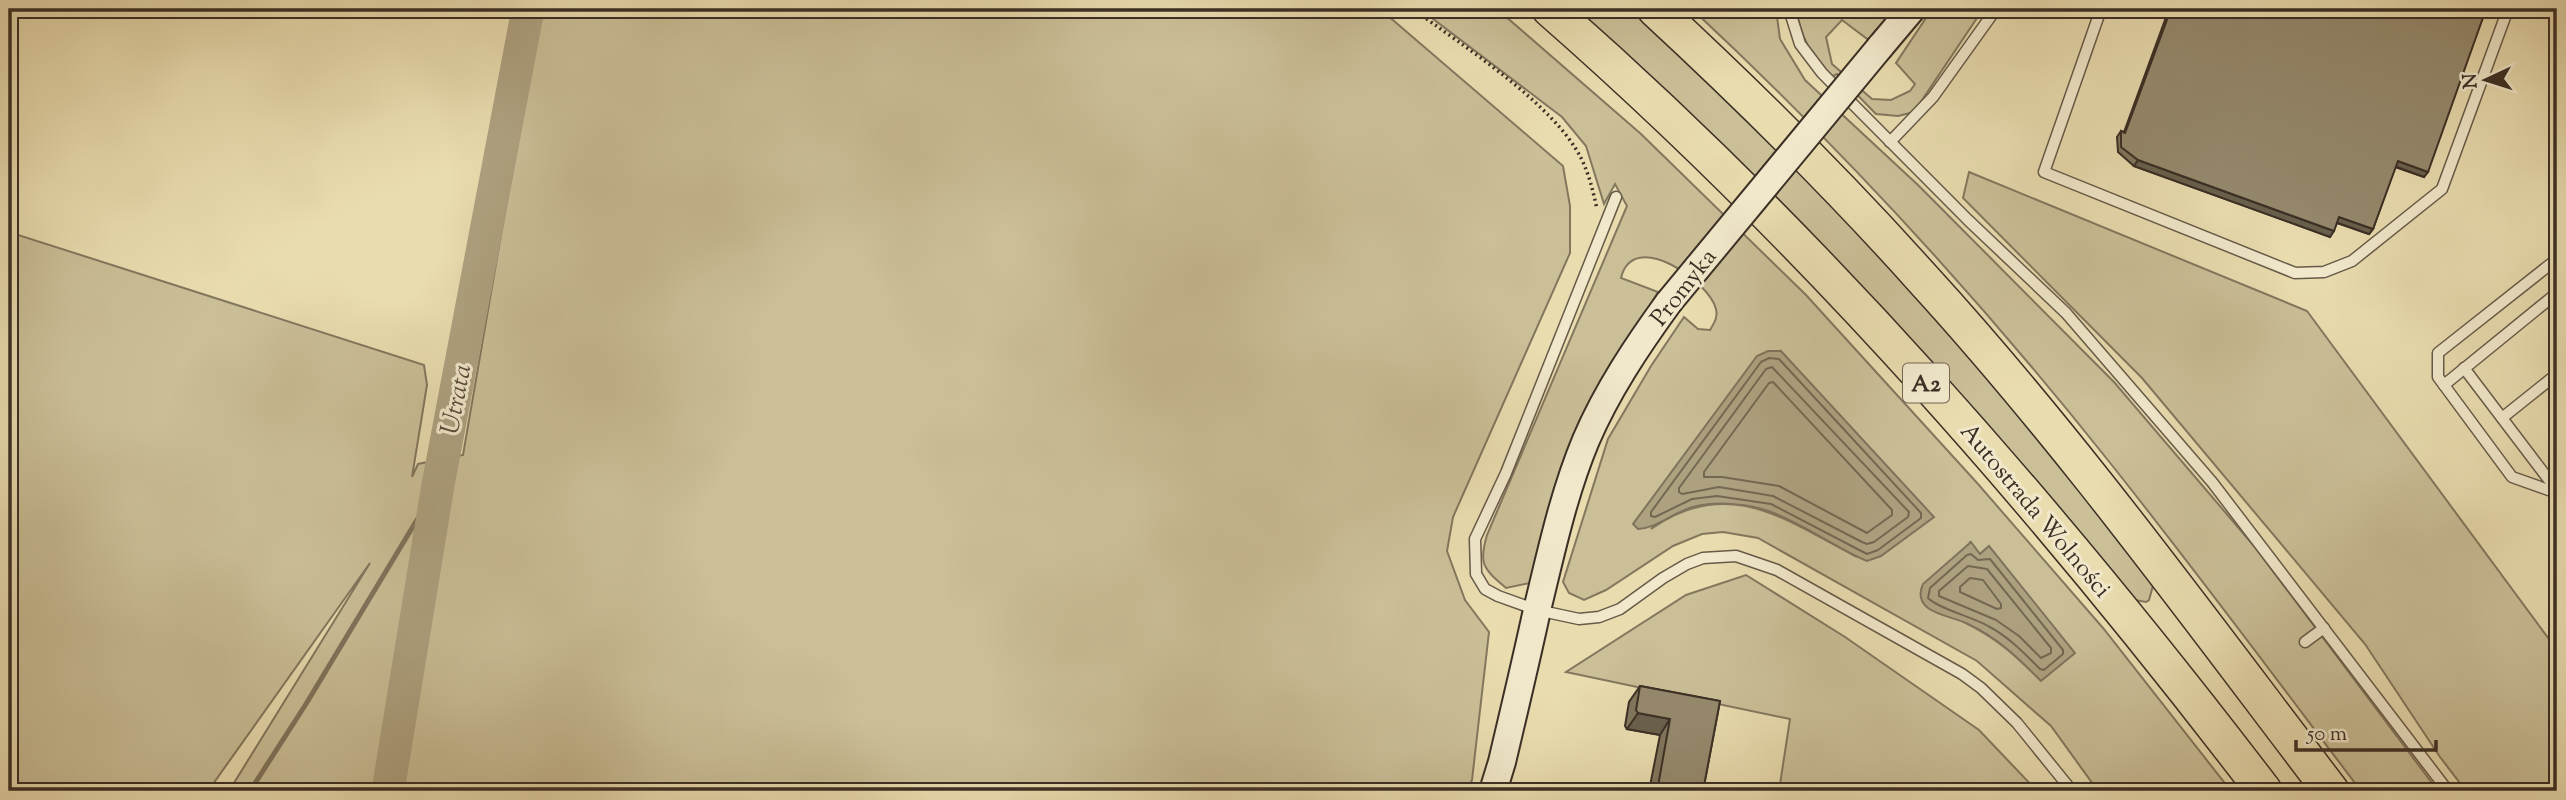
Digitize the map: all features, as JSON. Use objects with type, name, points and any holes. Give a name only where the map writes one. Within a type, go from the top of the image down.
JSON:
[{"type":"highway","name":"Autostrada Wolności","points":[[1550,9],[1688,134],[1807,253],[1876,327],[1999,466],[2141,634],[2264,791]]},
{"type":"highway","name":"A2","points":[[1655,9],[1785,131],[1924,280],[2034,407],[2331,791]]},
{"type":"street","name":"Promyka","points":[[1493,791],[1556,532],[1587,439],[1639,343],[1669,302],[1912,9]]},
{"type":"lane","points":[[1789,9],[1800,44],[1822,73],[1968,220],[2066,313],[2212,482],[2448,791]]},
{"type":"lane","points":[[1890,142],[1933,97],[1996,9]]},
{"type":"lane","points":[[2101,9],[2044,172],[2295,273],[2324,272],[2352,261],[2442,189],[2508,9]]},
{"type":"lane","points":[[1616,197],[1506,473],[1475,539],[1476,574],[1485,589],[1537,610],[1579,619],[1599,617],[1620,609],[1687,564],[1703,558],[1737,556],[1756,561],[1962,674],[1981,688],[2017,723],[2072,791]]},
{"type":"lane","points":[[2557,259],[2438,354],[2438,377],[2512,477],[2557,493]]},
{"type":"lane","points":[[2444,384],[2557,293]]},
{"type":"lane","points":[[2464,368],[2502,418],[2553,476],[2540,487]]},
{"type":"lane","points":[[2502,418],[2557,374]]},
{"type":"lane","points":[[2305,642],[2324,628]]},
{"type":"path","points":[[1413,9],[1531,98],[1571,141],[1592,184],[1602,228]]},
{"type":"shaded area","points":[[540,9],[1380,9],[1563,166],[1570,206],[1570,253],[1453,517],[1447,551],[1465,600],[1489,632],[1472,780],[1467,791],[229,791],[370,563],[208,791],[9,791],[9,232],[424,365],[427,385],[412,477],[418,464],[463,455]]},
{"type":"shaded area","points":[[1420,9],[1497,9],[1641,134],[1806,295],[1978,484],[2103,628],[2231,791],[2098,791],[2051,726],[1977,661],[1758,538],[1723,532],[1702,534],[1673,546],[1606,590],[1584,600],[1569,593],[1563,582],[1608,439],[1651,366],[1684,317],[1698,329],[1710,330],[1716,318],[1716,309],[1700,285],[1670,264],[1654,258],[1640,258],[1628,264],[1621,278],[1658,292],[1590,404],[1530,583],[1506,588],[1492,576],[1483,560],[1487,535],[1627,206],[1615,184],[1604,204],[1586,146],[1562,117]],"holes":[[[1780,351],[1855,556],[1780,517],[1755,508],[1730,504],[1705,505],[1679,513],[1651,529]],[[1970,543],[1980,554],[1988,547],[2041,680],[2005,647],[1962,621]]]},
{"type":"shaded area","points":[[1567,9],[1639,9],[1919,291],[2154,582],[2149,600],[2146,602],[2129,599]]},
{"type":"shaded area","points":[[1692,9],[1776,9],[1780,39],[1805,80],[1918,185],[2114,382],[2254,546],[2438,791],[2361,791],[2139,500],[2010,341],[1855,170]]},
{"type":"shaded area","points":[[1797,9],[1896,9],[1870,41],[1842,20],[1826,37],[1832,64],[1872,99],[1891,100],[1910,91],[1915,84],[1896,63],[1932,9],[1983,9],[1914,112],[1898,116],[1876,114],[1837,74],[1831,77],[1813,55],[1804,36]]},
{"type":"shaded area","points":[[1969,172],[2307,311],[2557,650],[2557,791],[2466,791],[2440,757],[2365,644],[2142,378],[1963,198]]},
{"type":"shaded area","points":[[1746,575],[1845,637],[1979,730],[2037,791],[1779,791],[1790,719],[1566,672],[1686,595]]},
{"type":"water","points":[[1768,351],[1781,351],[1934,517],[1881,556],[1867,561],[1783,517],[1745,505],[1705,504],[1681,511],[1646,528],[1638,529],[1633,524],[1757,356]]},
{"type":"water","points":[[1971,542],[1980,554],[1989,546],[2075,653],[2041,681],[1998,642],[1963,622],[1932,611],[1921,600],[1923,584]]},
{"type":"building","points":[[2171,9],[2486,9],[2428,172],[2398,161],[2373,229],[2339,217],[2334,231],[2138,160],[2121,147],[2121,131],[2125,133]]},
{"type":"building","points":[[1640,686],[1720,701],[1703,791],[1658,786],[1670,719],[1638,713],[1636,710]]},
{"type":"waterway","name":"Utrata","points":[[388,791],[438,485],[528,9]]},
{"type":"waterway","points":[[250,791],[306,704],[438,485]]}]
